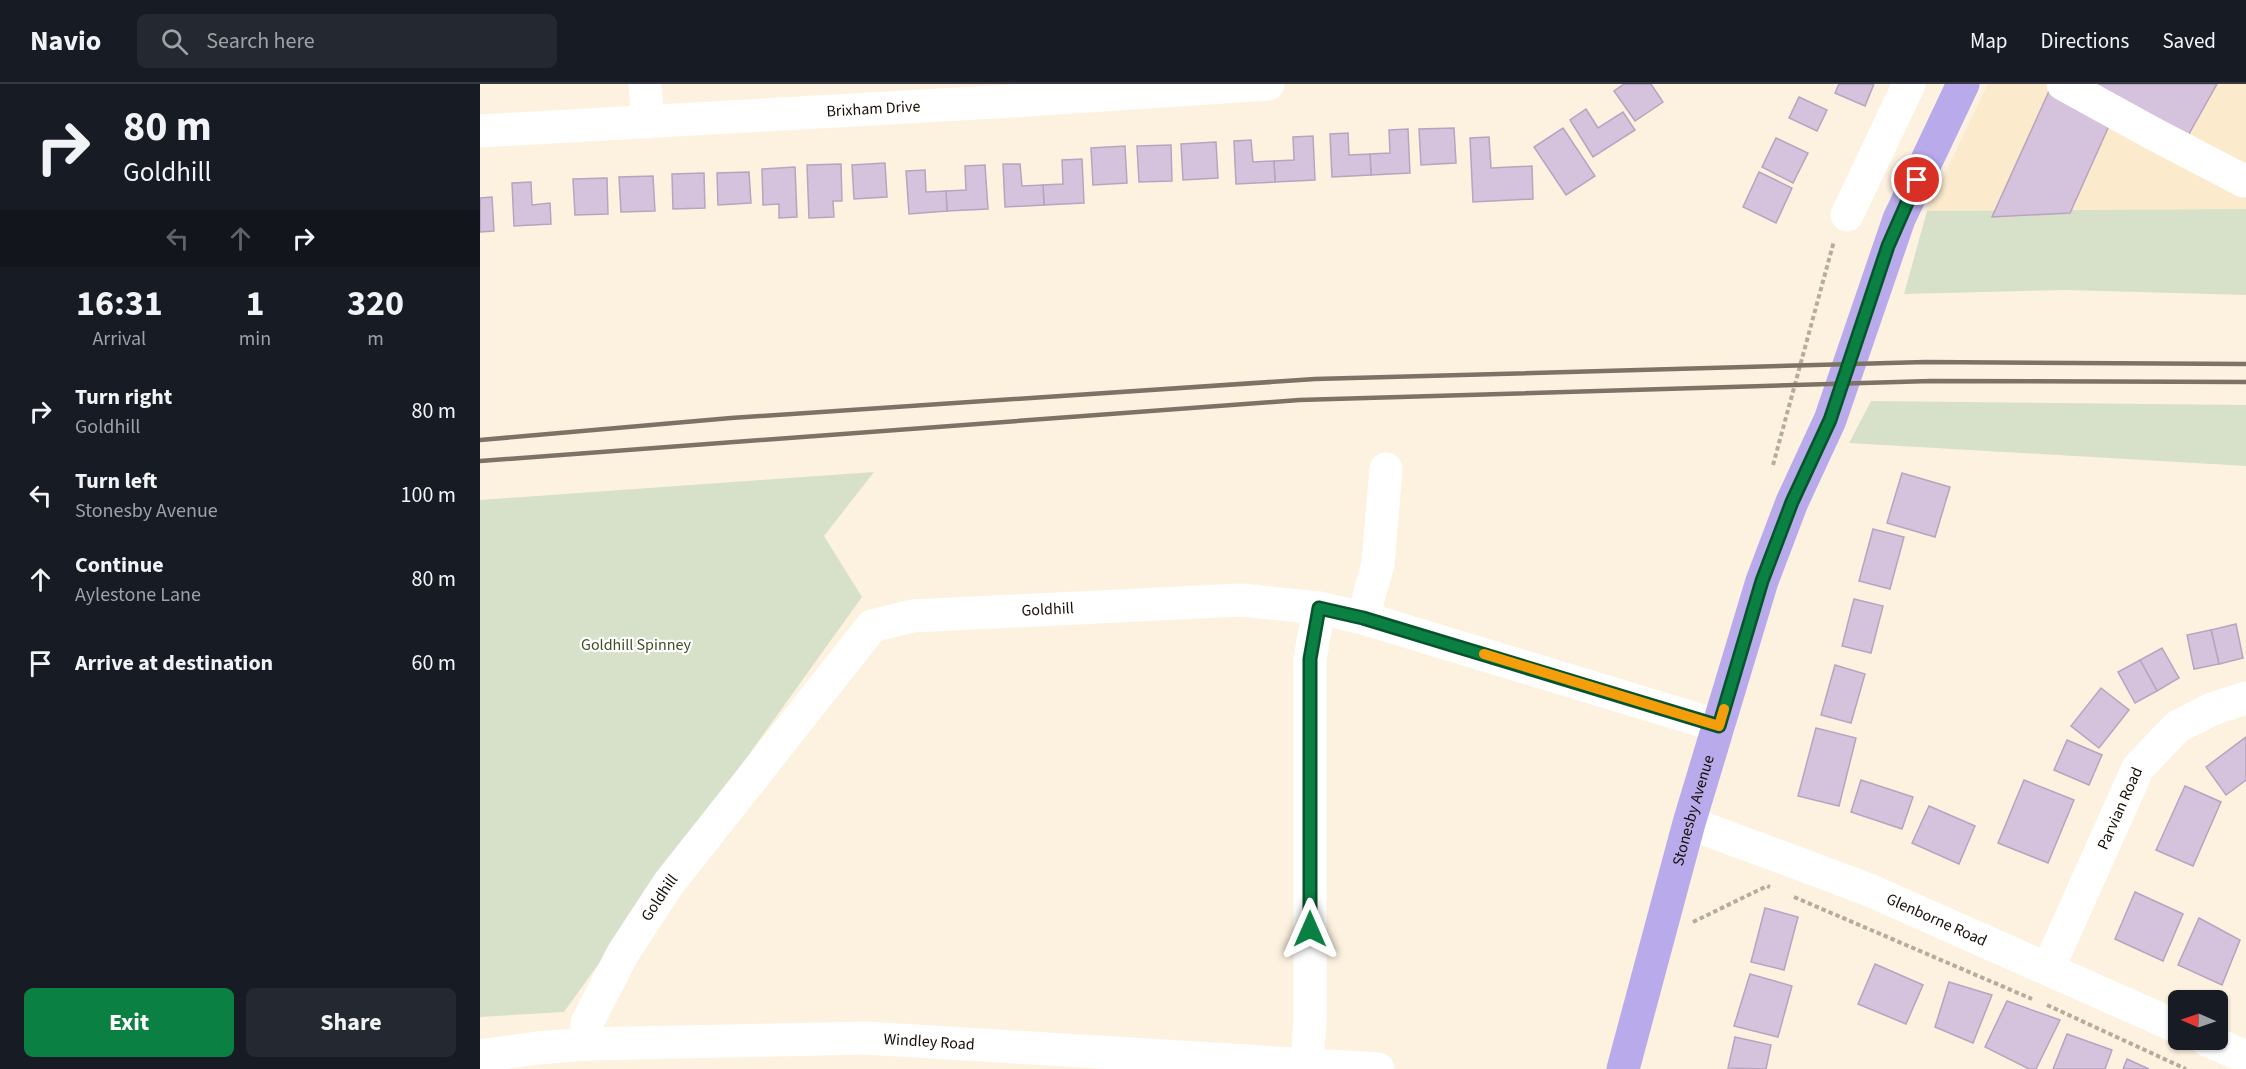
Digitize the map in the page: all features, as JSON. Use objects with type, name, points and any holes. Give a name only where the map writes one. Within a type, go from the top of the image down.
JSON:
[{"type":"main road","name":"Stonesby Avenue","points":[[1623,1069],[1689,823],[1762,581],[1792,502],[1830,420],[1888,246],[1963,84]]},
{"type":"street","points":[[645,84],[648,122]]},
{"type":"street","name":"Brixham Drive","points":[[480,131],[648,122],[994,93],[1268,84]]},
{"type":"street","points":[[1847,215],[1909,84]]},
{"type":"street","points":[[2063,84],[2244,181]]},
{"type":"street","points":[[1363,618],[1378,564],[1386,469]]},
{"type":"street","name":"Goldhill","points":[[587,1044],[587,1023],[623,953],[669,883],[872,626],[912,616],[1242,600],[1319,608],[1363,618],[1719,726]]},
{"type":"street","points":[[1307,1064],[1310,1019],[1310,659],[1319,608]]},
{"type":"street","name":"Parvian Road","points":[[2048,969],[2138,768],[2177,727],[2212,709],[2246,698]]},
{"type":"street","name":"Glenborne Road","points":[[1689,823],[1867,888],[2168,1023]]},
{"type":"street","name":"Windley Road","points":[[480,1056],[536,1058],[587,1044],[866,1038],[1378,1069]]},
{"type":"street","points":[[2228,1049],[2246,1057]]},
{"type":"path","points":[[1782,427],[1832,245]]},
{"type":"path","points":[[1659,939],[1767,886],[1778,890]]},
{"type":"path","points":[[1788,894],[2041,1002],[2186,1069]]},
{"type":"shaded area","points":[[1988,84],[2246,84],[2246,209],[1927,211]]},
{"type":"green space","points":[[2246,209],[2246,295],[2066,290],[1904,294],[1927,211]]},
{"type":"green space","points":[[1871,401],[2246,405],[2246,466],[1849,443]]},
{"type":"green space","name":"Goldhill Spinney","points":[[874,472],[824,536],[862,597],[564,1012],[480,1017],[480,500]]},
{"type":"building","points":[[1624,84],[1651,84],[1663,102],[1635,121],[1614,91]]},
{"type":"building","points":[[1839,84],[1874,84],[1865,106],[1835,93]]},
{"type":"building","points":[[2085,84],[2217,84],[2185,141]]},
{"type":"building","points":[[2050,89],[2113,117],[2070,213],[1992,217]]},
{"type":"building","points":[[1799,97],[1827,110],[1817,131],[1789,118]]},
{"type":"building","points":[[1586,109],[1598,128],[1623,112],[1635,130],[1593,157],[1570,120]]},
{"type":"building","points":[[1454,128],[1456,163],[1421,165],[1419,129]]},
{"type":"building","points":[[1563,128],[1595,176],[1566,195],[1534,147]]},
{"type":"building","points":[[1408,129],[1410,173],[1371,175],[1370,154],[1390,153],[1389,130]]},
{"type":"building","points":[[1348,133],[1349,155],[1370,154],[1371,175],[1332,177],[1330,134]]},
{"type":"building","points":[[1313,136],[1315,180],[1275,182],[1274,161],[1294,160],[1293,137]]},
{"type":"building","points":[[1489,137],[1491,168],[1532,166],[1533,199],[1473,202],[1470,138]]},
{"type":"building","points":[[1776,138],[1808,153],[1793,183],[1762,167]]},
{"type":"building","points":[[1251,140],[1253,162],[1274,161],[1275,182],[1236,184],[1234,141]]},
{"type":"building","points":[[1216,142],[1218,178],[1183,180],[1181,144]]},
{"type":"building","points":[[1171,145],[1172,181],[1139,182],[1137,146]]},
{"type":"building","points":[[1125,146],[1127,183],[1093,185],[1091,148]]},
{"type":"building","points":[[1082,159],[1084,203],[1044,205],[1043,185],[1063,184],[1062,160]]},
{"type":"building","points":[[885,163],[887,197],[854,199],[852,165]]},
{"type":"building","points":[[841,164],[842,201],[833,201],[834,217],[809,218],[807,165]]},
{"type":"building","points":[[1003,164],[1020,164],[1022,186],[1043,185],[1044,205],[1005,207]]},
{"type":"building","points":[[985,165],[988,209],[947,211],[946,191],[966,190],[965,166]]},
{"type":"building","points":[[795,167],[797,217],[779,218],[779,204],[763,205],[762,169]]},
{"type":"building","points":[[925,170],[926,192],[946,191],[947,211],[909,214],[906,171]]},
{"type":"building","points":[[749,172],[751,203],[718,205],[717,173]]},
{"type":"building","points":[[1759,172],[1792,188],[1776,223],[1743,207]]},
{"type":"building","points":[[704,173],[705,208],[673,209],[672,174]]},
{"type":"building","points":[[653,176],[655,211],[621,212],[619,177]]},
{"type":"building","points":[[607,178],[608,214],[575,215],[573,179]]},
{"type":"building","points":[[531,182],[532,205],[550,203],[551,224],[514,226],[512,183]]},
{"type":"building","points":[[492,197],[494,231],[480,232],[480,198]]},
{"type":"building","points":[[1902,473],[1950,487],[1935,537],[1887,523]]},
{"type":"building","points":[[1873,529],[1904,537],[1890,589],[1859,581]]},
{"type":"building","points":[[1854,599],[1883,606],[1871,653],[1842,646]]},
{"type":"building","points":[[2236,624],[2243,658],[2219,664],[2211,630]]},
{"type":"building","points":[[2211,630],[2219,664],[2194,669],[2187,635]]},
{"type":"building","points":[[2162,648],[2179,678],[2157,691],[2140,660]]},
{"type":"building","points":[[2140,660],[2157,691],[2135,703],[2118,672]]},
{"type":"building","points":[[1835,665],[1865,674],[1851,723],[1821,715]]},
{"type":"building","points":[[2101,688],[2129,710],[2099,748],[2071,726]]},
{"type":"building","points":[[1816,728],[1856,738],[1839,806],[1798,796]]},
{"type":"building","points":[[2246,737],[2246,780],[2226,795],[2206,767]]},
{"type":"building","points":[[2067,740],[2102,755],[2089,785],[2054,770]]},
{"type":"building","points":[[1861,780],[1913,797],[1902,829],[1851,812]]},
{"type":"building","points":[[2024,780],[2074,800],[2048,863],[1998,843]]},
{"type":"building","points":[[2185,786],[2221,802],[2193,866],[2156,850]]},
{"type":"building","points":[[1929,806],[1975,826],[1959,864],[1912,843]]},
{"type":"building","points":[[2135,892],[2183,914],[2163,961],[2115,939]]},
{"type":"building","points":[[1765,908],[1798,917],[1784,970],[1751,962]]},
{"type":"building","points":[[2199,918],[2240,940],[2222,985],[2178,965]]},
{"type":"building","points":[[1875,964],[1923,985],[1906,1024],[1858,1004]]},
{"type":"building","points":[[1750,974],[1792,986],[1778,1037],[1734,1026]]},
{"type":"building","points":[[1949,982],[1992,995],[1973,1043],[1935,1027]]},
{"type":"building","points":[[2007,1001],[2060,1020],[2036,1069],[2029,1069],[1985,1047]]},
{"type":"building","points":[[2067,1034],[2112,1050],[2105,1069],[2053,1069]]},
{"type":"building","points":[[1735,1037],[1771,1045],[1766,1069],[1728,1068]]},
{"type":"building","points":[[2127,1059],[2149,1069],[2123,1069]]},
{"type":"railway","points":[[480,440],[731,418],[1315,379],[1926,362],[2246,364]]},
{"type":"railway","points":[[480,461],[1299,400],[1931,381],[2246,382]]},
{"type":"slow traffic","points":[[1484,654],[1719,726],[1724,709]]},
{"type":"route","points":[[1310,929],[1310,659],[1319,608],[1363,618],[1719,726],[1762,581],[1792,502],[1830,420],[1888,246],[1917,180]]}]
